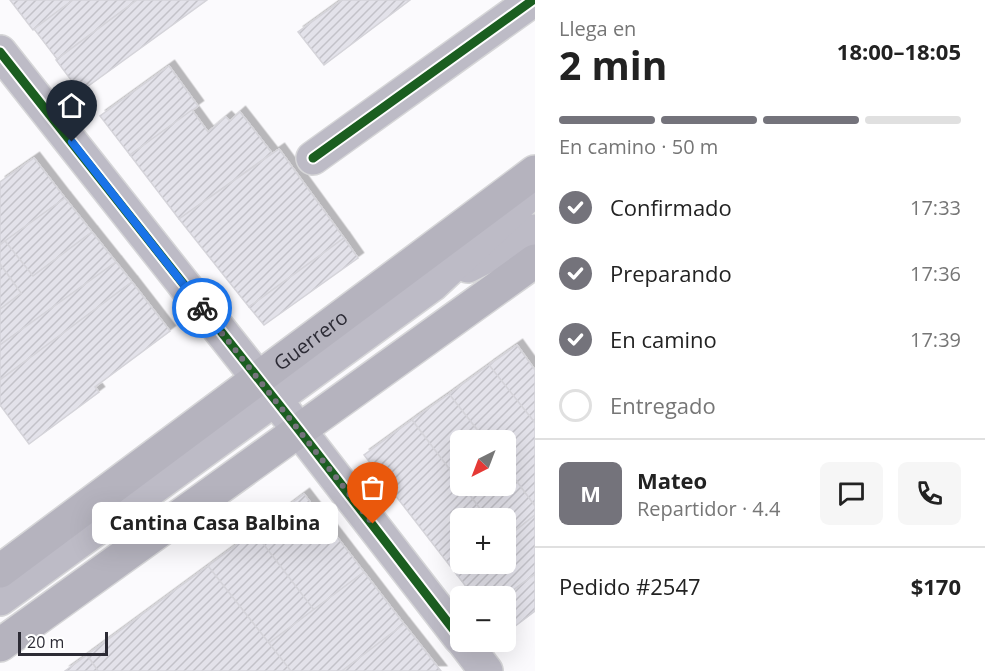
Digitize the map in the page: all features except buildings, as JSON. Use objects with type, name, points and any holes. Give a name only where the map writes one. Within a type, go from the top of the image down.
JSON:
[{"type":"main road","name":"Guerrero","points":[[0,571],[266,388],[535,172]]},
{"type":"main road","points":[[0,645],[535,261]]},
{"type":"street","points":[[313,158],[533,0]]},
{"type":"street","points":[[0,52],[450,625]]},
{"type":"street","points":[[432,285],[535,189]]},
{"type":"street","points":[[0,599],[266,388],[432,285],[535,231]]},
{"type":"street","points":[[472,652],[486,671]]},
{"type":"cycle path","points":[[313,158],[533,0]]},
{"type":"cycle path","points":[[0,52],[450,625]]},
{"type":"way so far","points":[[202,308],[373,524]]},
{"type":"place","name":"Cantina Casa Balbina","points":[[373,524]]},
{"type":"route","points":[[72,142],[202,308]]}]
